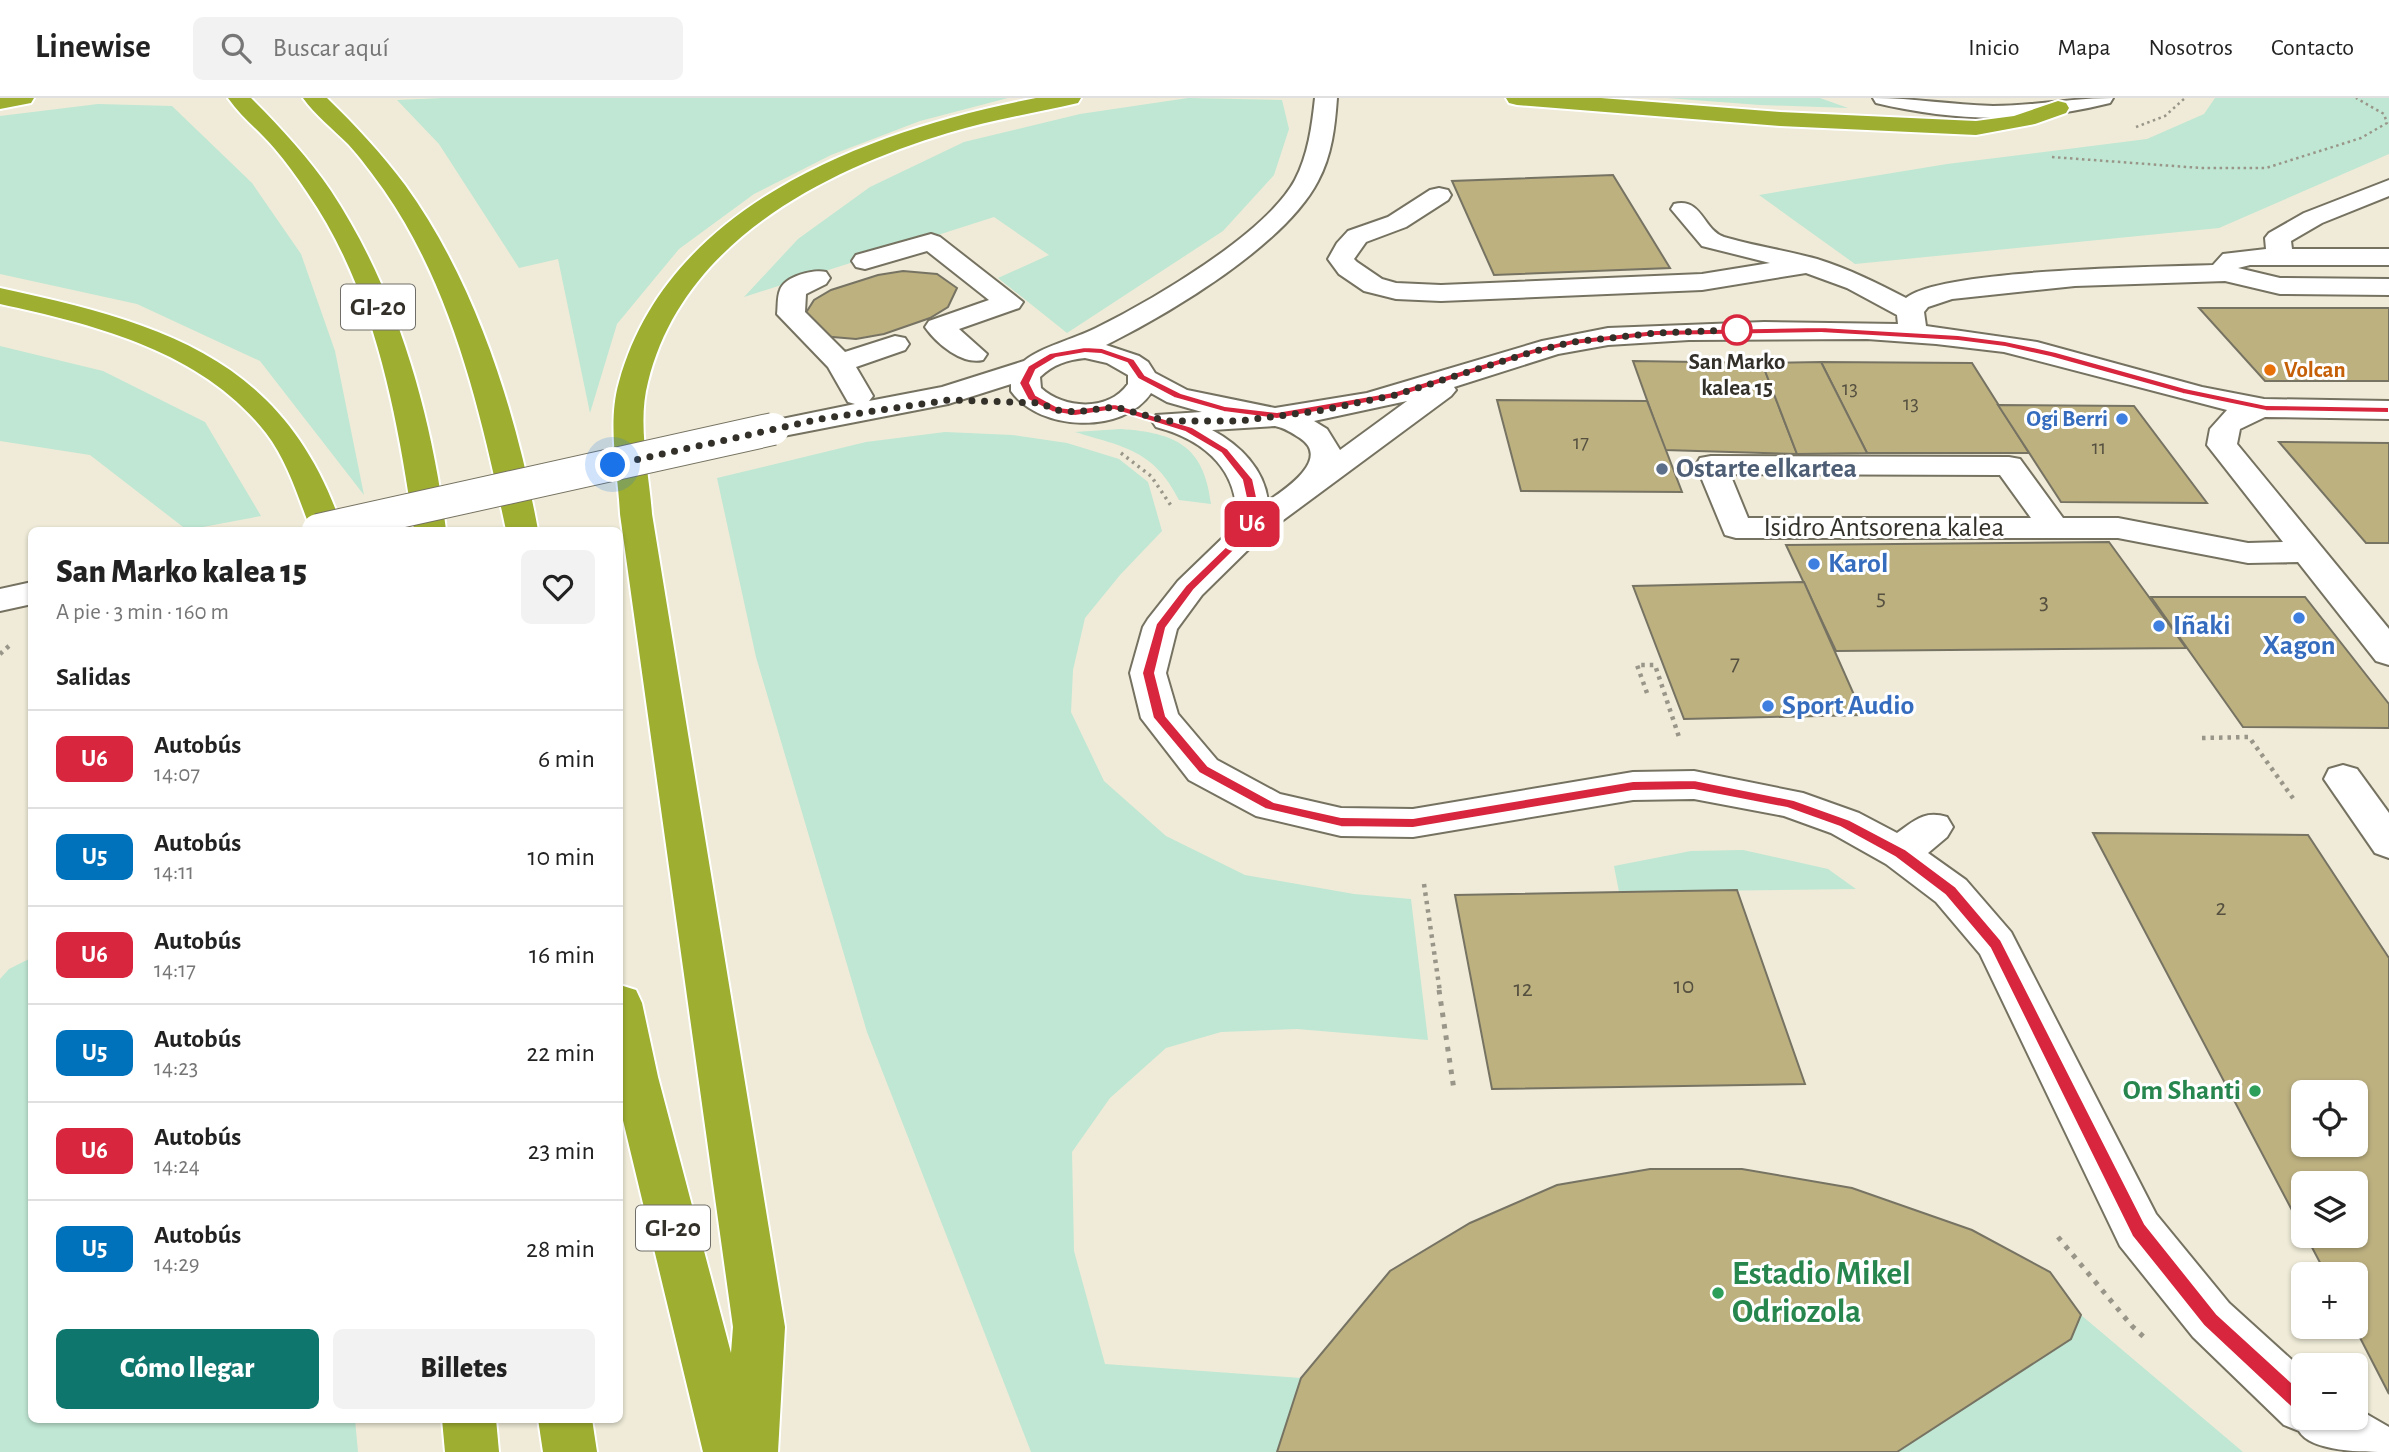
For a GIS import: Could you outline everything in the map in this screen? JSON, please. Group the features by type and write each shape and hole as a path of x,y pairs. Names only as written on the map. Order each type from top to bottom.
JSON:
{"highway":[{"path":"0,102 23,98"},
{"name":"GI-20","path":"314,98 364,148 419,223 443,274 491,396 521,527"},
{"path":"751,1452 759,1326 636,514 631,427 632,385 644,343 670,294 700,259 771,203 826,173 928,132 1026,106 1070,98"},
{"path":"1517,98 1780,119 1976,128 2005,127 2058,108"},
{"name":"GI-20","path":"247,106 299,163 325,200 349,240 372,290 394,348 411,413 430,527"},
{"path":"0,296 106,321 151,337 228,380 259,406 285,436 306,470 326,527"},
{"name":"GI-20","path":"623,1018 635,1077 730,1452"},
{"path":"469,1423 472,1452"},
{"path":"566,1423 570,1452"}],"street":[{"path":"1252,528 1255,511 1247,479 1237,465 1208,439 1167,421 1115,407 1075,412 1056,410 1040,403 1026,391 1025,383 1032,369 1041,361 1068,352 1148,313 1237,253 1283,216 1303,187 1316,159 1323,132 1326,98"},
{"path":"1884,98 1936,108 1982,112 2023,112 2058,108 2102,98"},
{"path":"2280,257 2278,238 2313,218 2389,187"},
{"path":"1439,195 1397,222 1367,230 1347,244 1341,259 1348,268 1373,285 1396,291 1441,293 1702,282 1808,265"},
{"path":"1683,209 1711,241 1808,265 1856,282 1911,323"},
{"path":"865,261 931,242 1009,302 939,327 973,354"},
{"path":"2224,273 2225,266 2232,260 2389,257"},
{"path":"1911,323 1918,301 1948,290 2082,277 2224,273 2280,286 2389,287"},
{"path":"817,278 793,290 791,314 840,363 858,396"},
{"path":"1115,407 1136,394 1142,385 1139,338 1148,313"},
{"path":"1167,421 1215,423 1357,404 1535,351 1613,337 1734,330 1821,330 1911,323 2005,344 2183,391 2266,408 2389,410"},
{"path":"840,363 895,344"},
{"path":"1068,352 1102,351 1130,361 1140,373 1168,391 1199,403 1277,416 1306,426 1324,445 1325,456 1323,467 1306,489"},
{"path":"2099,368 2129,379 2181,405 2202,421 2389,653"},
{"path":"332,527 773,429 910,404 958,393 1032,369"},
{"path":"1462,374 1252,528 1190,588 1160,627 1148,673 1160,718 1203,770 1270,806 1341,822 1413,823 1633,786 1694,785 1789,803 1845,823 1900,853 1951,891 1996,944 2138,1230 2211,1320 2291,1395"},
{"path":"910,404 979,400 1040,403"},
{"path":"2222,445 2222,435 2232,419 2266,408"},
{"name":"Isidro Antsorena kalea","path":"2054,528 2009,466 1711,465 1736,528 2054,528 2118,528 2248,553 2309,552"},
{"path":"0,600 28,594"},
{"path":"2343,779 2389,843"},
{"path":"1900,853 1933,827"},
{"path":"2341,1430 2379,1452"}],"path":[{"path":"1120,453 1131,458 1159,483 1172,507"},
{"path":"1647,693 1637,665 1655,665 1694,785"},
{"path":"2202,738 2249,737 2297,803"},
{"path":"1424,884 1454,1090"}],"green space":[{"path":"1008,98 920,121 831,155 754,194 679,249 617,324 590,413 558,259 519,268 439,144 397,100"},
{"path":"1188,98 1282,100 1289,129 1274,175 1223,231 1067,333 998,278 1049,255 994,217 744,297 798,239 870,187 964,142 1080,114"},
{"path":"1667,98 1820,98 1848,108 1760,105"},
{"path":"2215,98 2389,98 2389,154 2219,228 1855,264 1759,195 1947,164 2147,139 2204,114"},
{"path":"98,104 172,106 252,183 301,254 335,351 364,495 260,361 137,304 0,274 0,116"},
{"path":"0,346 103,371 205,422 261,516 203,527 183,527 90,455 0,441"},
{"path":"1121,429 1157,434 1184,446 1202,468 1211,504 1179,500 1159,470 1148,460 1123,447 1075,432"},
{"path":"945,432 1012,435 1067,443 1119,459 1148,482 1162,531 1120,575 1085,618 1073,670 1071,712 1104,781 1166,836 1245,875 1354,894 1411,899 1428,1040 1297,1029 1221,1032 1166,1048 1110,1098 1072,1152 1074,1251 1105,1364 1301,1378 1390,1271 1650,1169 1742,1169 1852,1188 1972,1230 2050,1272 2081,1315 2243,1452 1031,1452 867,1032 756,657 717,478 866,442"},
{"path":"1743,850 1828,869 1856,889 1619,892 1614,866 1691,851"},
{"path":"28,960 28,1423 355,1423 358,1452 0,1452 0,979 9,969"}],"building":[{"path":"1613,175 1670,268 1494,275 1452,181"},
{"path":"903,271 937,274 957,288 948,307 930,318 884,334 856,339 821,336 802,319 814,300 831,290 878,275"},
{"path":"2199,308 2389,308 2389,381 2265,381"},
{"path":"1633,361 1762,363 1797,454 1665,450"},
{"path":"1821,362 1972,363 2029,453 1867,453"},
{"path":"1821,362 1867,453 1797,454 1762,363"},
{"path":"1497,400 1647,401 1682,492 1521,491"},
{"path":"1998,405 2134,406 2207,503 2061,502"},
{"path":"2279,442 2389,443 2389,543 2366,543"},
{"path":"2109,542 2186,648 1836,651 1786,545"},
{"path":"1804,582 1863,715 1684,719 1633,586"},
{"path":"2151,597 2305,597 2389,704 2389,728 2243,727"},
{"path":"2093,833 2308,835 2389,958 2389,1394 2361,1339 2368,1339 2368,1262 2320,1262 2312,1248 2368,1248 2368,1171 2291,1171 2291,1208"},
{"path":"1737,890 1805,1084 1492,1089 1455,895"},
{"name":"Estadio Mikel Odriozola","path":"1650,1169 1742,1169 1852,1188 1972,1230 2050,1272 2081,1315 2071,1339 1897,1452 1277,1452 1301,1378 1390,1271 1470,1223 1557,1185"}],"bus line":[{"name":"U6","path":"2291,1395 2211,1320 2138,1230 1996,944 1951,891 1900,853 1845,823 1789,803 1694,785 1633,786 1413,823 1341,822 1270,806 1203,770 1160,718 1148,673 1160,627 1190,588 1252,528 1255,511 1247,479 1225,451 1188,429 1115,407 1095,412 1056,410 1032,397 1026,391 1025,383 1032,369 1053,355 1085,350 1102,351 1130,361 1142,377 1177,396 1224,409 1277,416 1318,411 1395,395 1498,362 1573,342 1656,333 1821,330 1913,334 2005,344 2052,354 2183,391 2266,408 2389,410"}],"place":[{"name":"San Marko kalea 15","path":"1737,330"},
{"name":"Volcan","path":"2270,370"},
{"name":"Ogi Berri","path":"2122,419"},
{"name":"Ostarte elkartea","path":"1662,469"},
{"name":"Karol","path":"1814,564"},
{"name":"Xagon","path":"2299,618"},
{"name":"Iñaki","path":"2159,626"},
{"name":"Sport Audio","path":"1768,706"},
{"name":"Om Shanti","path":"2255,1091"},
{"name":"Estadio Mikel Odriozola","path":"1718,1293"}],"route":[{"path":"613,465 820,419 949,400 1040,403 1056,410 1075,412 1095,412 1115,407 1167,421 1239,421 1357,404 1432,385 1498,362 1573,342 1656,333 1737,330"}]}
